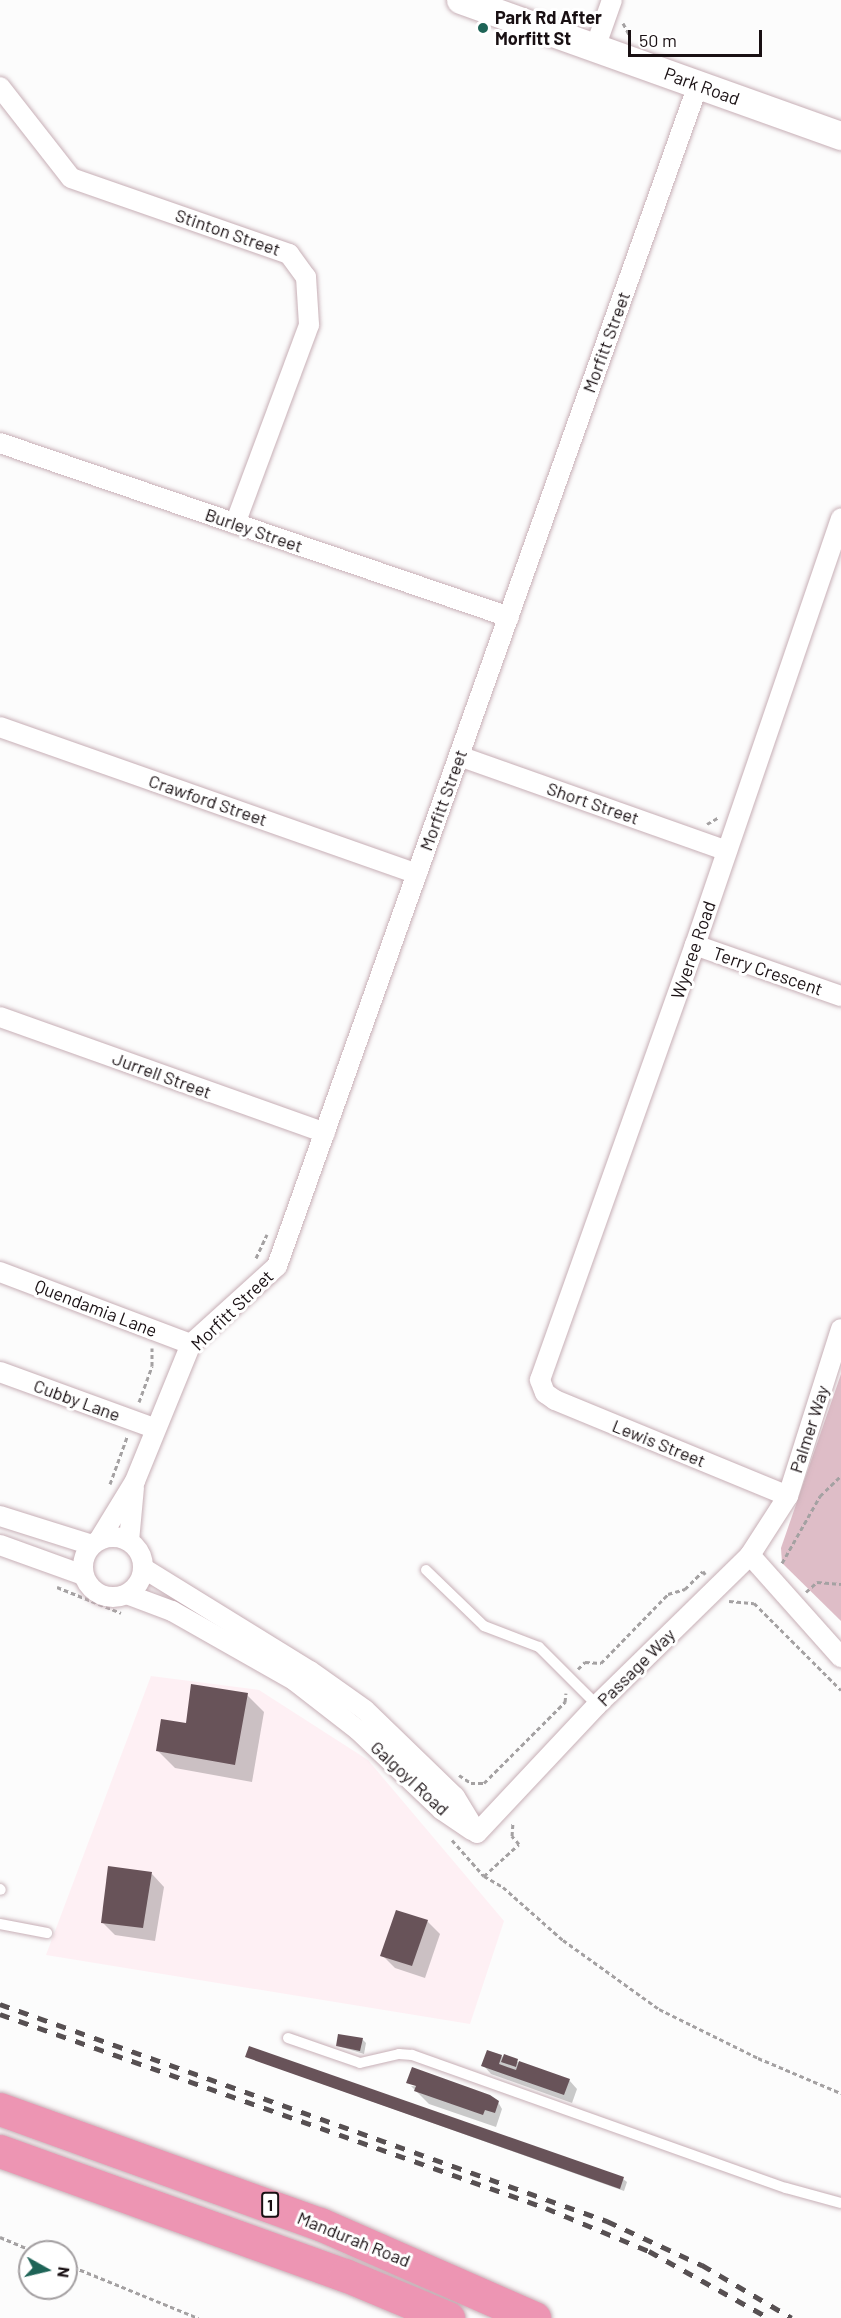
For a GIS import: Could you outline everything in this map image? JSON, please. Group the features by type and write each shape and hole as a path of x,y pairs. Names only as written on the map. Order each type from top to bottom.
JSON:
{"highway":[{"name":"Mandurah Road","path":"0,2109 320,2224 534,2318"},
{"name":"Mandurah Road","path":"0,2151 345,2275 448,2318"}],"street":[{"name":"Park Road","path":"461,0 841,136"},
{"path":"595,48 612,0"},
{"name":"Morfitt Street","path":"95,1543 135,1481 154,1428 191,1344 278,1266 698,85"},
{"name":"Stinton Street","path":"0,87 71,178 289,254 306,277 309,325 235,524"},
{"name":"Burley Street","path":"0,443 509,617"},
{"name":"Wyeree Road","path":"540,1380 728,851 841,518"},
{"name":"Crawford Street","path":"0,727 417,874"},
{"name":"Short Street","path":"459,756 728,851"},
{"name":"Terry Crescent","path":"695,945 841,996"},
{"name":"Jurrell Street","path":"0,1017 325,1133"},
{"name":"Quendamia Lane","path":"0,1272 191,1344"},
{"name":"Palmer Way","path":"788,1496 841,1329"},
{"name":"Cubby Lane","path":"0,1372 154,1428"},
{"name":"Lewis Street","path":"540,1380 545,1394 555,1401 788,1496"},
{"name":"Morfitt Street","path":"129,1541 135,1481"},
{"name":"Passage Way","path":"477,1833 597,1705 750,1556 788,1496"},
{"path":"0,1516 95,1543 117,1537 129,1541 142,1558 143,1568 129,1595 98,1593 83,1575 0,1545"},
{"path":"83,1575 83,1563 95,1543"},
{"path":"750,1556 841,1657"},
{"name":"Galgoyl Road","path":"143,1568 279,1662 358,1730 442,1810 477,1833"},
{"name":"Galgoyl Road","path":"129,1595 172,1611 279,1662"}],"lane":[{"path":"426,1570 484,1626 539,1647 597,1705"},
{"path":"0,1924 47,1933"},
{"path":"288,2038 360,2063 399,2054 412,2055 786,2188 841,2203"}],"path":[{"path":"699,828 717,819 722,811 739,817"},
{"path":"251,1264 271,1231"},
{"path":"107,1492 152,1366 152,1349 161,1332"},
{"path":"778,1569 820,1496 841,1476"},
{"path":"797,1589 803,1596 817,1582 841,1584"},
{"path":"55,1586 130,1616"},
{"path":"727,1601 754,1603 841,1690"},
{"path":"484,1876 519,1844 512,1836 513,1814"},
{"path":"446,1832 484,1876 503,1887 563,1940 659,2009 758,2058 841,2093"},
{"path":"0,2237 18,2244"},
{"path":"78,2269 198,2318"}],"shaded area":[{"path":"841,1374 841,1621 782,1563 781,1548"},
{"path":"151,1676 259,1690 368,1760 504,1921 470,2024 46,1955"}],"building":[{"path":"191,1684 248,1693 235,1765 156,1751 161,1719 186,1723"},
{"path":"108,1866 152,1872 143,1928 101,1923"},
{"path":"396,1910 428,1920 412,1966 380,1956"},
{"path":"338,2034 363,2038 360,2051 336,2046"},
{"path":"249,2046 624,2177 620,2189 245,2057"},
{"path":"487,2050 502,2055 499,2064 516,2070 519,2061 570,2079 564,2095 481,2066"},
{"path":"504,2054 518,2059 516,2067 501,2062"},
{"path":"412,2067 490,2095 499,2101 495,2113 485,2110 483,2115 414,2091 416,2086 406,2083"}],"railway":[{"path":"0,2004 607,2221 702,2265 792,2318"},
{"path":"0,2014 546,2208 649,2251 769,2318"}],"place":[{"name":"Park Rd After Morfitt St","path":"483,28"}]}
